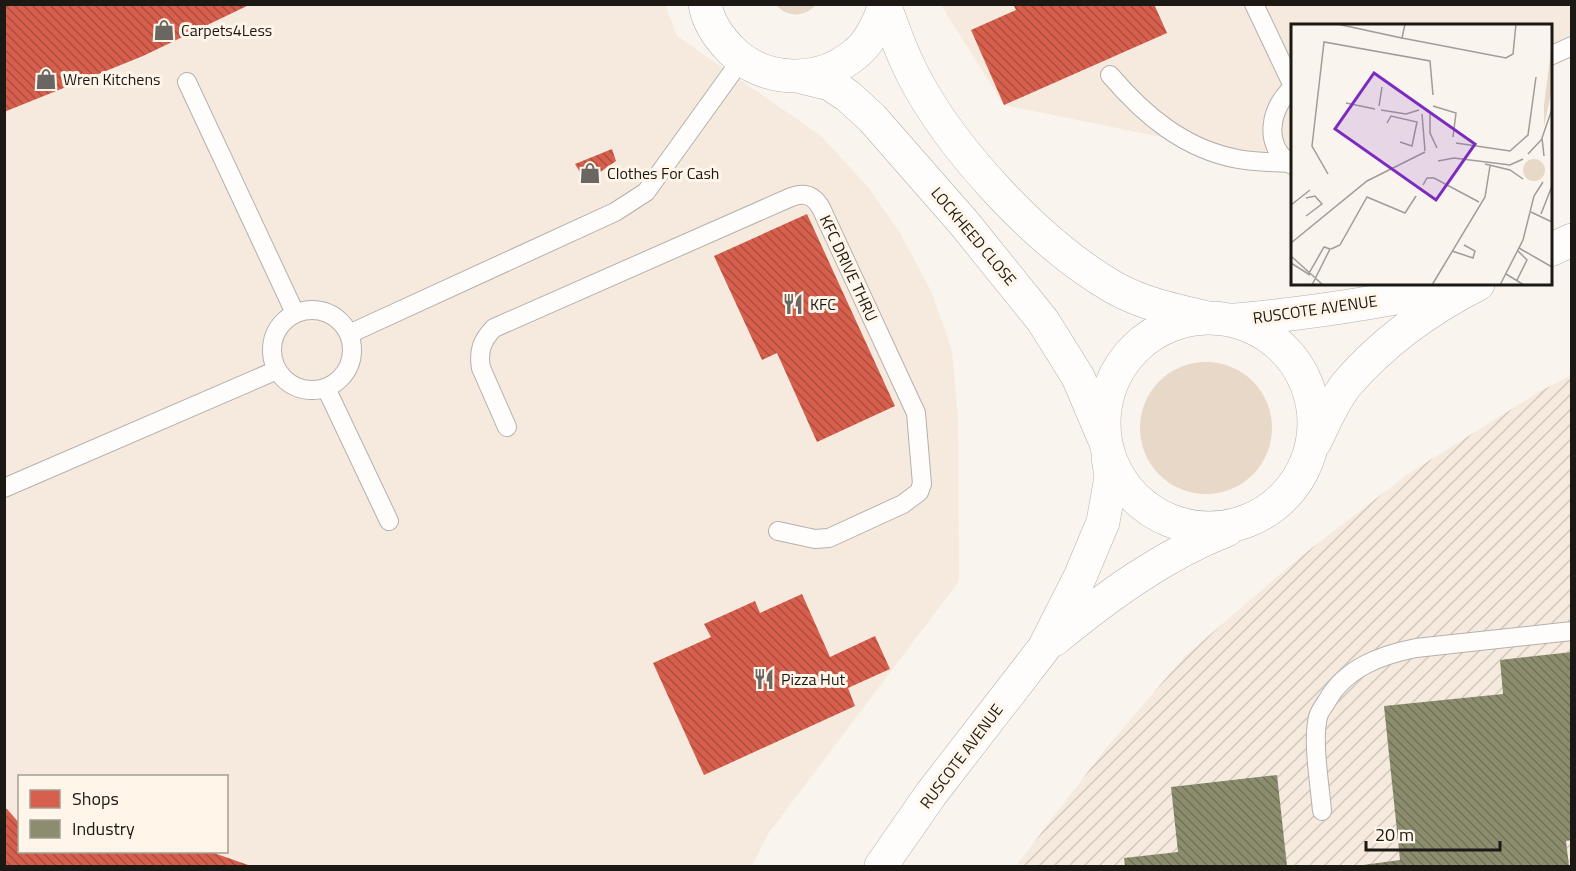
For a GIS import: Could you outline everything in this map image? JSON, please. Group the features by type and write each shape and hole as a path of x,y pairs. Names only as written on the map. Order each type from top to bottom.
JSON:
{"main road":[{"path":"705,4 706,14 720,39 741,60 759,70 780,76 801,77 830,70 855,55 874,33 885,5"},
{"path":"885,5 896,38 913,75 964,152 1025,219 1053,244 1115,288 1169,309 1219,319 1265,333 1290,354 1307,382 1315,414 1312,447"},
{"name":"LOCKHEED CLOSE","path":"801,77 813,78 830,84 848,96 872,118 964,223 1044,321 1078,377 1105,446"},
{"path":"1552,250 1572,240"},
{"name":"RUSCOTE AVENUE","path":"1219,319 1279,316 1460,285"},
{"path":"1219,319 1176,322 1149,336 1127,354 1112,380 1104,407 1105,446 1124,486 1148,510 1180,525 1214,529 1248,522 1277,504 1300,478 1312,447 1345,387 1398,335 1455,295 1476,285"},
{"name":"RUSCOTE AVENUE","path":"881,867 932,794 1044,648 1080,577 1103,522 1111,477 1105,446"},
{"name":"RUSCOTE AVENUE","path":"1044,648 1089,612 1153,568 1216,534 1248,522"}],"lane":[{"path":"1254,4 1291,82"},
{"path":"1552,56 1572,46"},
{"path":"349,334 615,212 634,201 646,192 741,60"},
{"path":"1110,75 1156,122 1184,139 1239,159 1291,164"},
{"path":"187,82 295,313"},
{"path":"1291,88 1275,109 1272,124 1279,152 1291,164"},
{"name":"KFC DRIVE THRU","path":"507,427 479,360 479,351 494,328 798,194 811,196 821,208 916,412 922,484 919,492 912,499 829,538 815,539 778,531"},
{"path":"320,310 332,315 342,323 349,334 353,347 352,360 342,377 326,388 303,390 293,386 277,370 272,357 272,345 276,332 284,321 295,313 320,310"},
{"path":"4,488 277,370"},
{"path":"326,388 389,521"},
{"path":"1322,811 1316,741 1318,716 1332,692 1350,673 1372,661 1396,652 1416,648 1572,631"}],"shaded area":[{"path":"5,5 667,5 677,36 821,136 868,187 900,233 931,291 952,350 958,418 959,581 768,834 752,866 5,866"},
{"path":"776,5 816,5 801,14 791,14"},
{"path":"941,5 1571,5 1571,40 1552,49 1552,24 1291,24 1291,162 1289,163 1004,105"},
{"path":"1206,362 1231,367 1253,381 1267,403 1272,428 1267,453 1253,475 1231,489 1206,494 1181,489 1159,475 1145,453 1140,428 1145,403 1159,381 1181,367"},
{"path":"1571,375 1571,866 1016,866 1103,752 1184,657 1299,558 1408,474 1537,393"}],"building: Shops":[{"name":"Wren Kitchens","path":"4,4 251,4 143,56 4,112"},
{"path":"1013,4 1154,4 1167,33 1004,105 971,30 1016,10"},
{"name":"Clothes For Cash","path":"612,149 616,161 586,182 575,164"},
{"name":"KFC","path":"807,214 895,406 817,442 777,353 762,360 714,256"},
{"name":"Pizza Hut","path":"802,594 830,657 875,636 890,669 848,688 855,706 704,775 653,663 711,637 704,624 755,601 760,613"},
{"path":"4,808 18,822 18,853 214,853 251,866 4,866"}],"building: Industry":[{"path":"1572,652 1572,840 1566,841 1569,866 1356,866 1400,860 1384,706 1503,694 1500,660"},
{"path":"1277,775 1287,866 1125,866 1124,858 1178,852 1171,787"}],"place":[{"name":"Carpets4Less","path":"164,30"},
{"name":"Wren Kitchens","path":"46,79"},
{"name":"Clothes For Cash","path":"590,173"},
{"name":"KFC","path":"793,304"},
{"name":"Pizza Hut","path":"764,679"}]}
